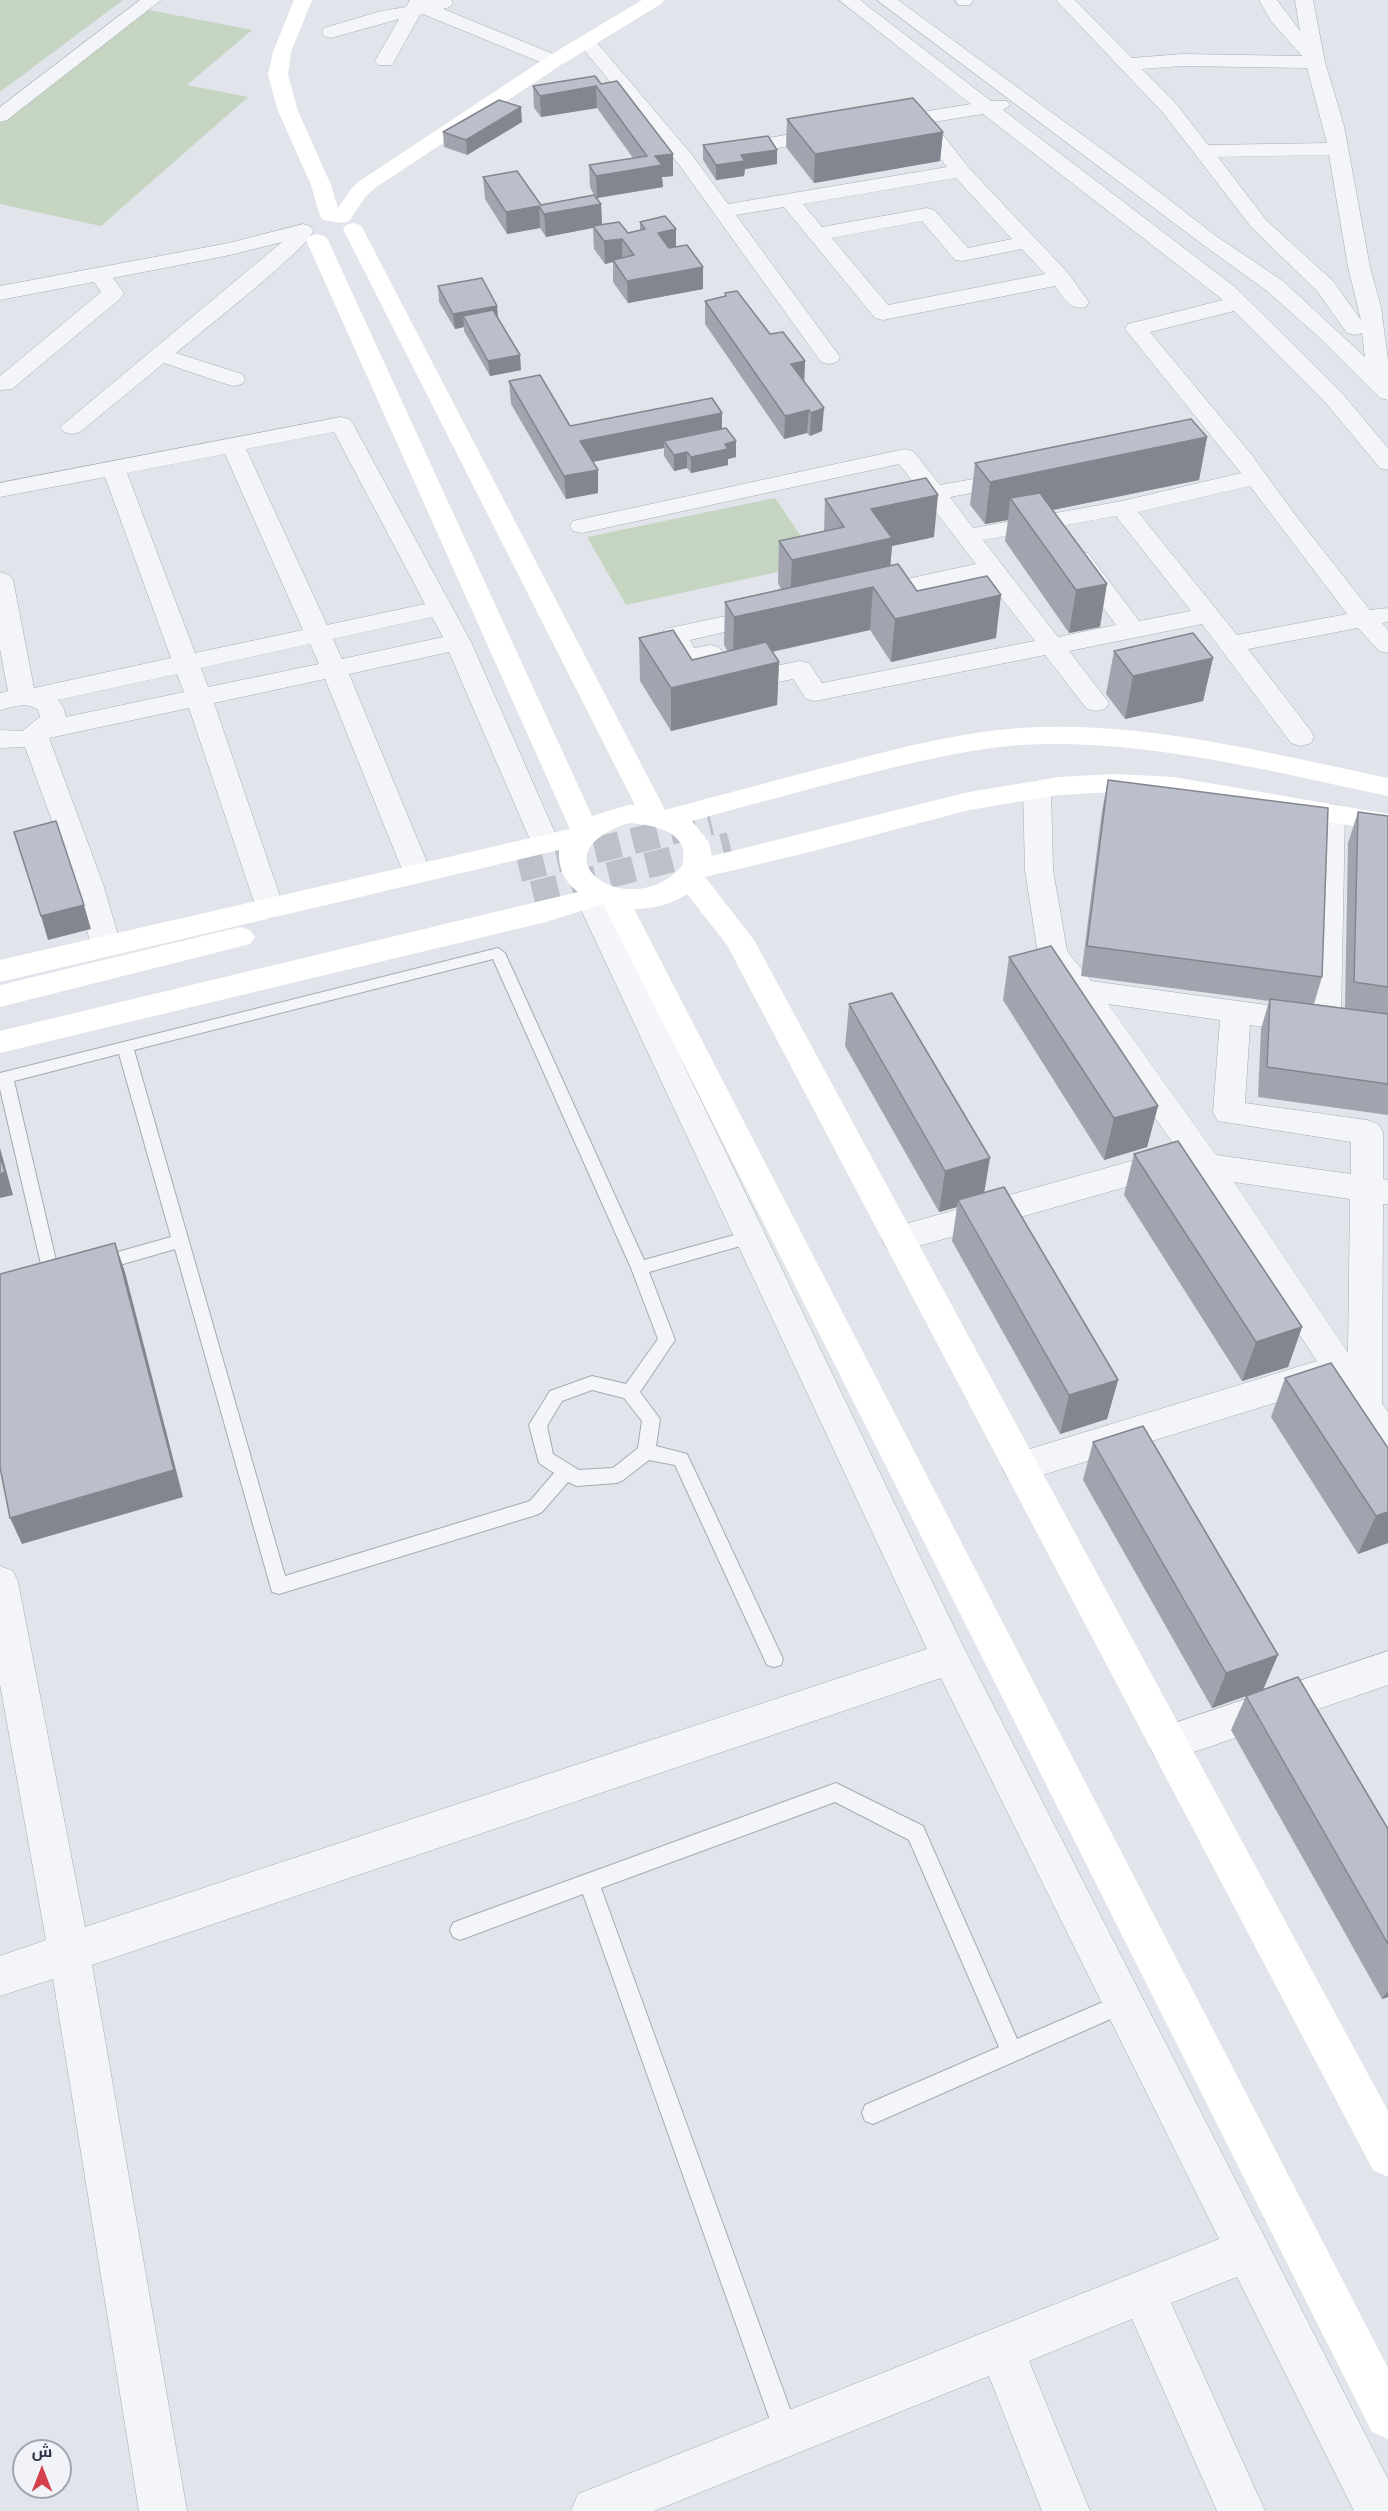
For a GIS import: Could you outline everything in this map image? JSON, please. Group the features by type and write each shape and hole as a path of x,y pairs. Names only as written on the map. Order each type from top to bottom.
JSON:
{"main road":[{"path":"303,0 282,52 278,75 288,111 321,185 342,220 660,817 691,835 697,846 698,858 692,873"},
{"path":"342,220 359,192 368,184 554,61 655,0"},
{"path":"342,220 311,220 308,234 582,833"},
{"path":"0,971 582,833 609,818 628,814 660,817 929,750 991,740 1042,736 1121,741 1290,767 1388,787"},
{"path":"711,822 933,766 975,760 1060,755 1290,767"},
{"path":"730,845 920,798 1008,782 1098,775 1133,777 1388,823"},
{"path":"0,1042 524,918 600,896 649,898 669,892 692,873 948,806 1037,790 1113,783 1174,786"},
{"path":"582,833 573,847 572,860 575,872 600,896 1388,2416"},
{"path":"692,873 739,940 1388,2155"},
{"path":"0,996 526,881 0,1024"}],"street":[{"path":"0,117 152,0"},
{"path":"331,32 419,6 457,0"},
{"path":"848,0 1239,303 1334,397 1388,463"},
{"path":"886,0 1209,240 1275,286 1330,335 1384,389"},
{"path":"1065,0 1171,110 1259,224 1325,286 1355,328"},
{"path":"1268,0 1278,17 1314,61"},
{"path":"1304,0 1314,61 1334,126 1384,389"},
{"path":"385,61 419,6"},
{"path":"419,6 554,61"},
{"path":"587,43 685,159 829,357"},
{"path":"1128,64 1182,60 1314,61"},
{"path":"685,159 988,108 1022,100"},
{"path":"919,118 961,171 1027,242 1078,302"},
{"path":"1201,150 1338,149"},
{"path":"723,212 961,171"},
{"path":"789,200 883,313 1059,278"},
{"path":"817,234 927,214 963,255 1027,242"},
{"path":"0,292 308,234"},
{"path":"72,428 308,234"},
{"path":"1170,250 1209,240"},
{"path":"4,384 113,293 99,273"},
{"path":"1239,303 1136,329 1257,477 1287,521 1376,616 1388,645"},
{"path":"1330,335 1355,328 1370,307"},
{"path":"161,355 234,379"},
{"path":"0,490 341,424 459,642 545,842"},
{"path":"232,444 334,669 417,872"},
{"path":"582,526 905,456 1096,703"},
{"path":"113,467 199,698 270,908"},
{"path":"934,493 1036,475"},
{"path":"967,536 1122,508 1257,477"},
{"path":"1122,508 1231,644 1301,737"},
{"path":"1051,521 1133,630"},
{"path":"844,599 992,568"},
{"path":"0,580 7,657 18,698"},
{"path":"18,698 440,608"},
{"path":"788,611 674,635 687,657 710,652 728,684 801,669 815,693 1208,615"},
{"path":"1231,644 1376,616"},
{"path":"25,736 459,642"},
{"path":"0,759 25,736 53,717 52,710 42,700 18,698"},
{"path":"25,736 89,884 106,945"},
{"path":"1037,790 1039,870 1053,954 1082,990 1364,1384 1388,1441"},
{"path":"1326,1024 1331,813"},
{"path":"600,896 950,1658 1378,2511"},
{"path":"1082,990 1388,1033"},
{"path":"1236,1011 1229,1113 1367,1132 1377,1191 1364,1384"},
{"path":"898,1239 1202,1160 1377,1191"},
{"path":"1020,1467 1364,1384"},
{"path":"0,1582 69,1952 162,2511"},
{"path":"0,1976 950,1658"},
{"path":"1168,1743 1388,1668"},
{"path":"595,2511 1248,2250"},
{"path":"1143,2292 1241,2511"},
{"path":"1001,2349 1060,2509"}],"lane":[{"path":"181,1242 52,1276 5,1077 498,953 639,1268 667,1340 630,1392"},
{"path":"125,1047 279,1586 536,1507 567,1472"},
{"path":"639,1268 738,1240"},
{"path":"592,1383 630,1392 651,1419 646,1452 616,1475 577,1478 545,1458 538,1425 556,1396 592,1383"},
{"path":"646,1452 681,1459 774,1659"},
{"path":"460,1930 836,1792 916,1833 1012,2052"},
{"path":"589,1882 787,2434"},
{"path":"873,2112 1124,2003"}],"green space":[{"path":"0,0 123,0 0,92"},
{"path":"144,9 252,30 187,85 248,97 101,226 0,204 0,123"},
{"path":"775,498 819,563 626,605 587,537"}],"building":[{"path":"595,76 601,84 617,81 673,154 655,156 662,165 596,176 589,165 647,156 596,86 540,96 533,86"},
{"path":"913,98 943,132 815,154 787,119"},
{"path":"499,100 521,107 466,140 443,132"},
{"path":"768,136 777,150 741,155 745,161 716,165 703,145"},
{"path":"517,171 541,205 594,195 601,204 544,214 539,206 506,212 483,177"},
{"path":"665,216 676,229 658,233 669,248 687,245 703,267 627,281 613,260 634,255 622,239 604,241 593,226 619,222 628,233 645,229 640,222"},
{"path":"482,278 497,306 453,314 438,286"},
{"path":"737,291 770,334 783,332 805,361 791,364 824,408 811,413 809,410 785,416 705,301"},
{"path":"493,310 520,355 488,361 463,316"},
{"path":"540,375 570,426 712,398 722,413 580,441 598,470 564,476 509,381"},
{"path":"1191,419 1207,437 990,482 975,463"},
{"path":"726,428 736,441 725,444 728,449 691,457 687,452 674,455 664,441"},
{"path":"926,478 938,495 871,509 892,538 792,560 779,541 844,527 825,499"},
{"path":"1040,493 1107,584 1076,590 1010,498"},
{"path":"898,564 917,591 987,576 1001,595 895,619 873,587 734,617 725,602"},
{"path":"673,630 692,660 766,642 779,662 671,688 639,638"},
{"path":"1193,633 1213,658 1133,676 1114,651"},
{"path":"1108,780 1328,808 1322,977 1087,946"},
{"path":"1358,812 1388,816 1388,987 1354,982"},
{"path":"56,821 84,905 41,916 14,832"},
{"path":"1051,946 1158,1106 1114,1118 1009,957"},
{"path":"892,993 990,1158 945,1171 849,1004"},
{"path":"1270,999 1388,1014 1388,1084 1267,1067"},
{"path":"1178,1141 1302,1327 1256,1342 1134,1154"},
{"path":"0,1156 5,1172 0,1174"},
{"path":"1004,1187 1118,1380 1069,1395 958,1200"},
{"path":"115,1243 174,1470 10,1518 0,1467 0,1274"},
{"path":"1331,1363 1388,1448 1388,1512 1376,1516 1285,1378"},
{"path":"1143,1426 1278,1655 1226,1673 1093,1442"},
{"path":"1298,1677 1388,1829 1388,1944 1246,1696"}],"tunnel":[{"path":"519,869 711,822"},
{"path":"533,894 730,845"}]}
